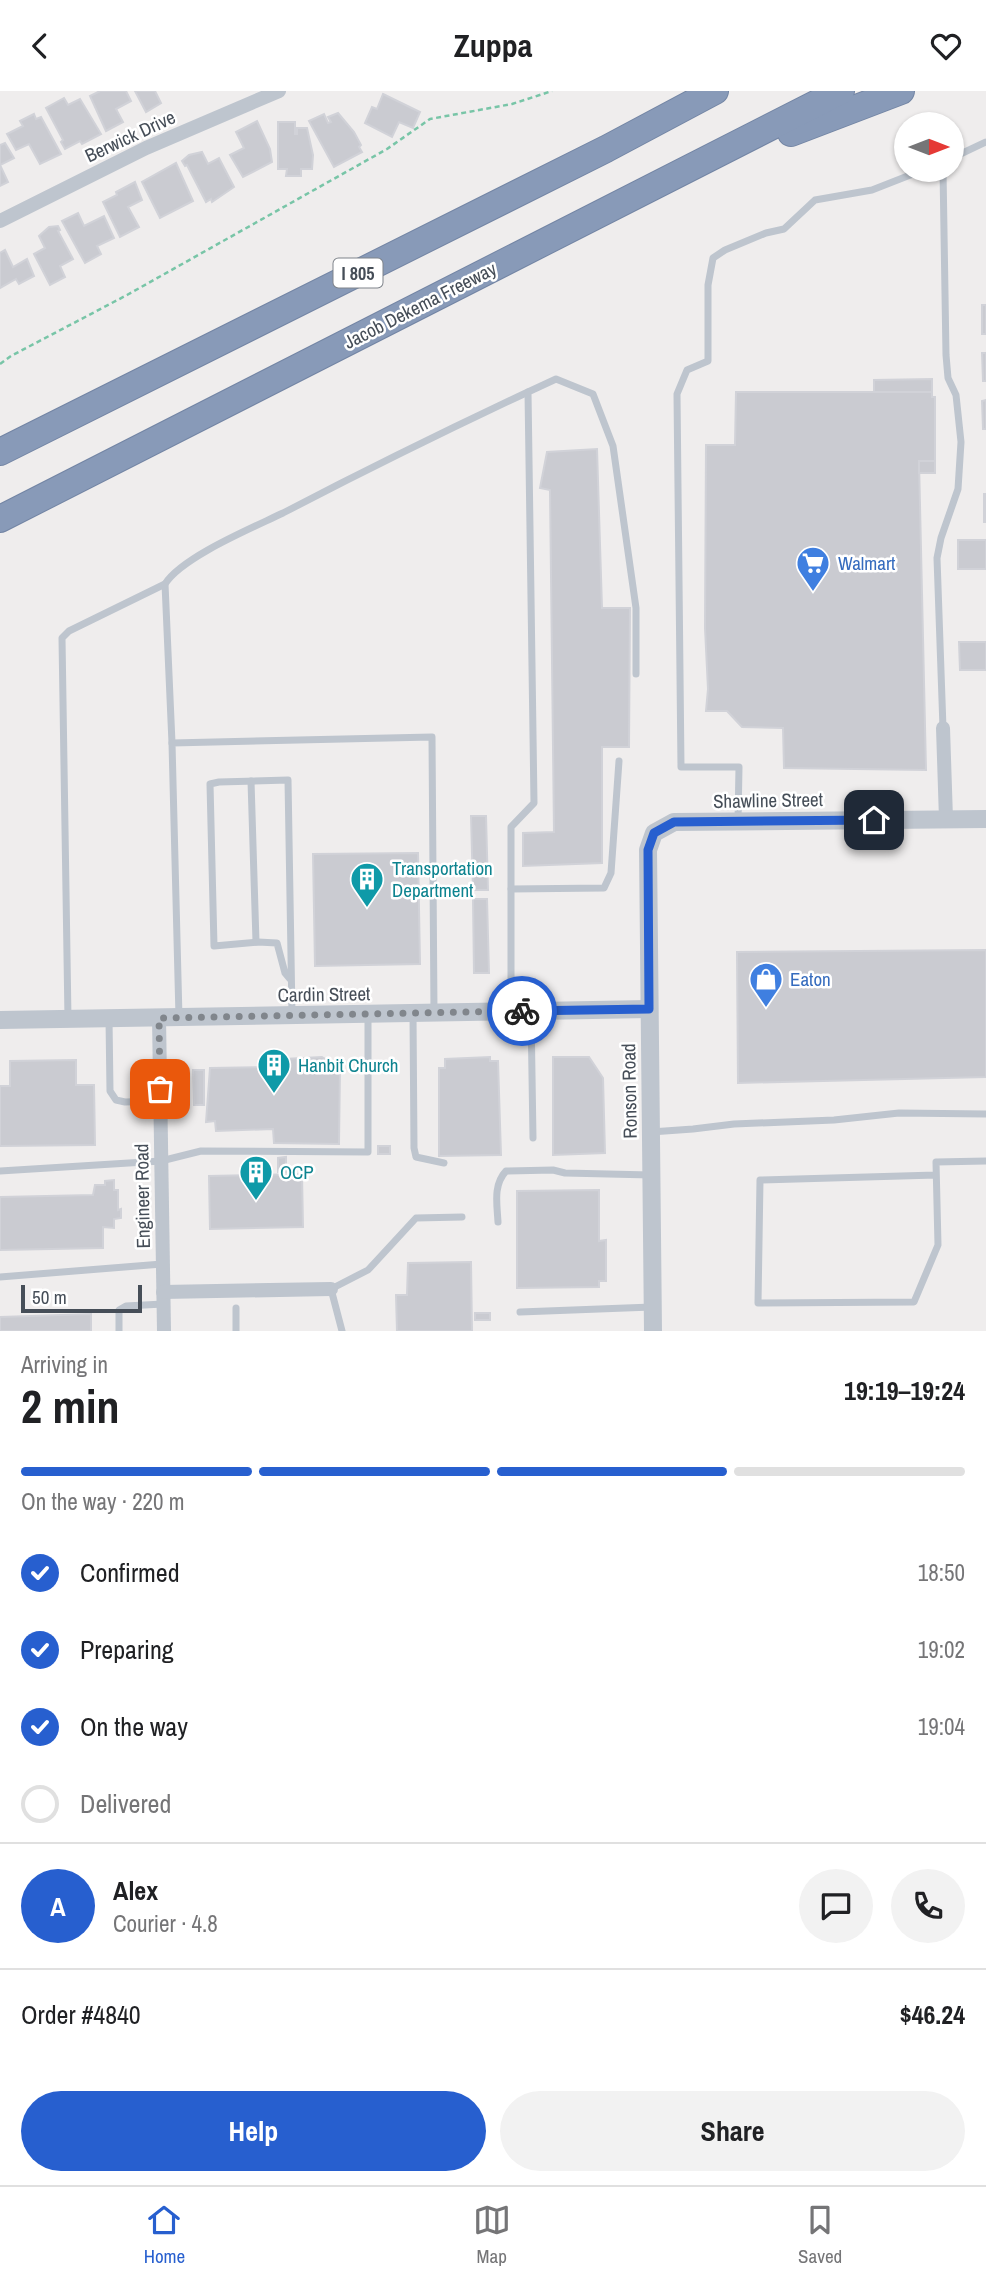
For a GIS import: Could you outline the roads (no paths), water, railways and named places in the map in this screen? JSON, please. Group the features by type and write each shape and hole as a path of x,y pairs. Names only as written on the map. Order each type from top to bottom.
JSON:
{"highway":[{"name":"I 805","path":"0,452 606,149 715,91"},
{"name":"Jacob Dekema Freeway","path":"0,519 841,91"},
{"path":"670,179 901,91"}],"street":[{"name":"Berwick Drive","path":"0,222 146,148 279,91"},
{"path":"943,728 946,819"},
{"name":"Shawline Street","path":"648,850 654,833 674,822 986,819"},
{"name":"Ronson Road","path":"648,850 653,1331"},
{"name":"Cardin Street","path":"0,1020 649,1009"},
{"name":"Engineer Road","path":"159,1018 164,1331"},
{"path":"163,1298 331,1289"}],"lane":[{"path":"964,152 986,142"},
{"path":"738,822 739,767 681,767 677,394 687,370 708,361 708,285 713,258 725,250 766,233 785,229 815,199 872,190 894,181"},
{"path":"943,182 946,355 948,378 956,395 961,442 958,489 941,537 937,558 943,728"},
{"path":"68,1019 62,638 69,631 165,584 172,573 218,545 556,379 593,394 613,446 636,608 636,674"},
{"path":"511,1011 511,827 534,803 528,392"},
{"path":"165,584 179,1017"},
{"path":"172,743 432,737 434,1013"},
{"path":"511,890 604,888 611,873 619,761"},
{"path":"290,979 285,973 277,943 214,946 211,783 288,780 292,1015"},
{"path":"251,781 256,942"},
{"path":"531,1011 533,1138"},
{"path":"414,1013 414,1148 416,1157 444,1163"},
{"path":"0,1171 161,1161 201,1151 368,1152 368,1014"},
{"path":"109,1019 110,1091 116,1100 125,1102 160,1101"},
{"path":"651,1132 734,1123 834,1120 900,1113 986,1114"},
{"path":"936,1175 760,1180 758,1303 914,1302 938,1245 936,1162 986,1161"},
{"path":"498,1222 497,1188 499,1178 506,1171 553,1170 565,1173 651,1175"},
{"path":"342,1331 331,1289 368,1270 416,1218 462,1217"},
{"path":"0,1277 162,1264"},
{"path":"119,1331 119,1310 126,1305 163,1298"},
{"path":"520,1312 653,1307"},
{"path":"236,1308 236,1331"}],"place":[{"name":"Walmart","path":"813,593"},
{"name":"Transportation Department","path":"367,909"},
{"name":"Eaton","path":"766,1009"},
{"name":"Hanbit Church","path":"274,1095"},
{"name":"OCP","path":"256,1202"}]}
